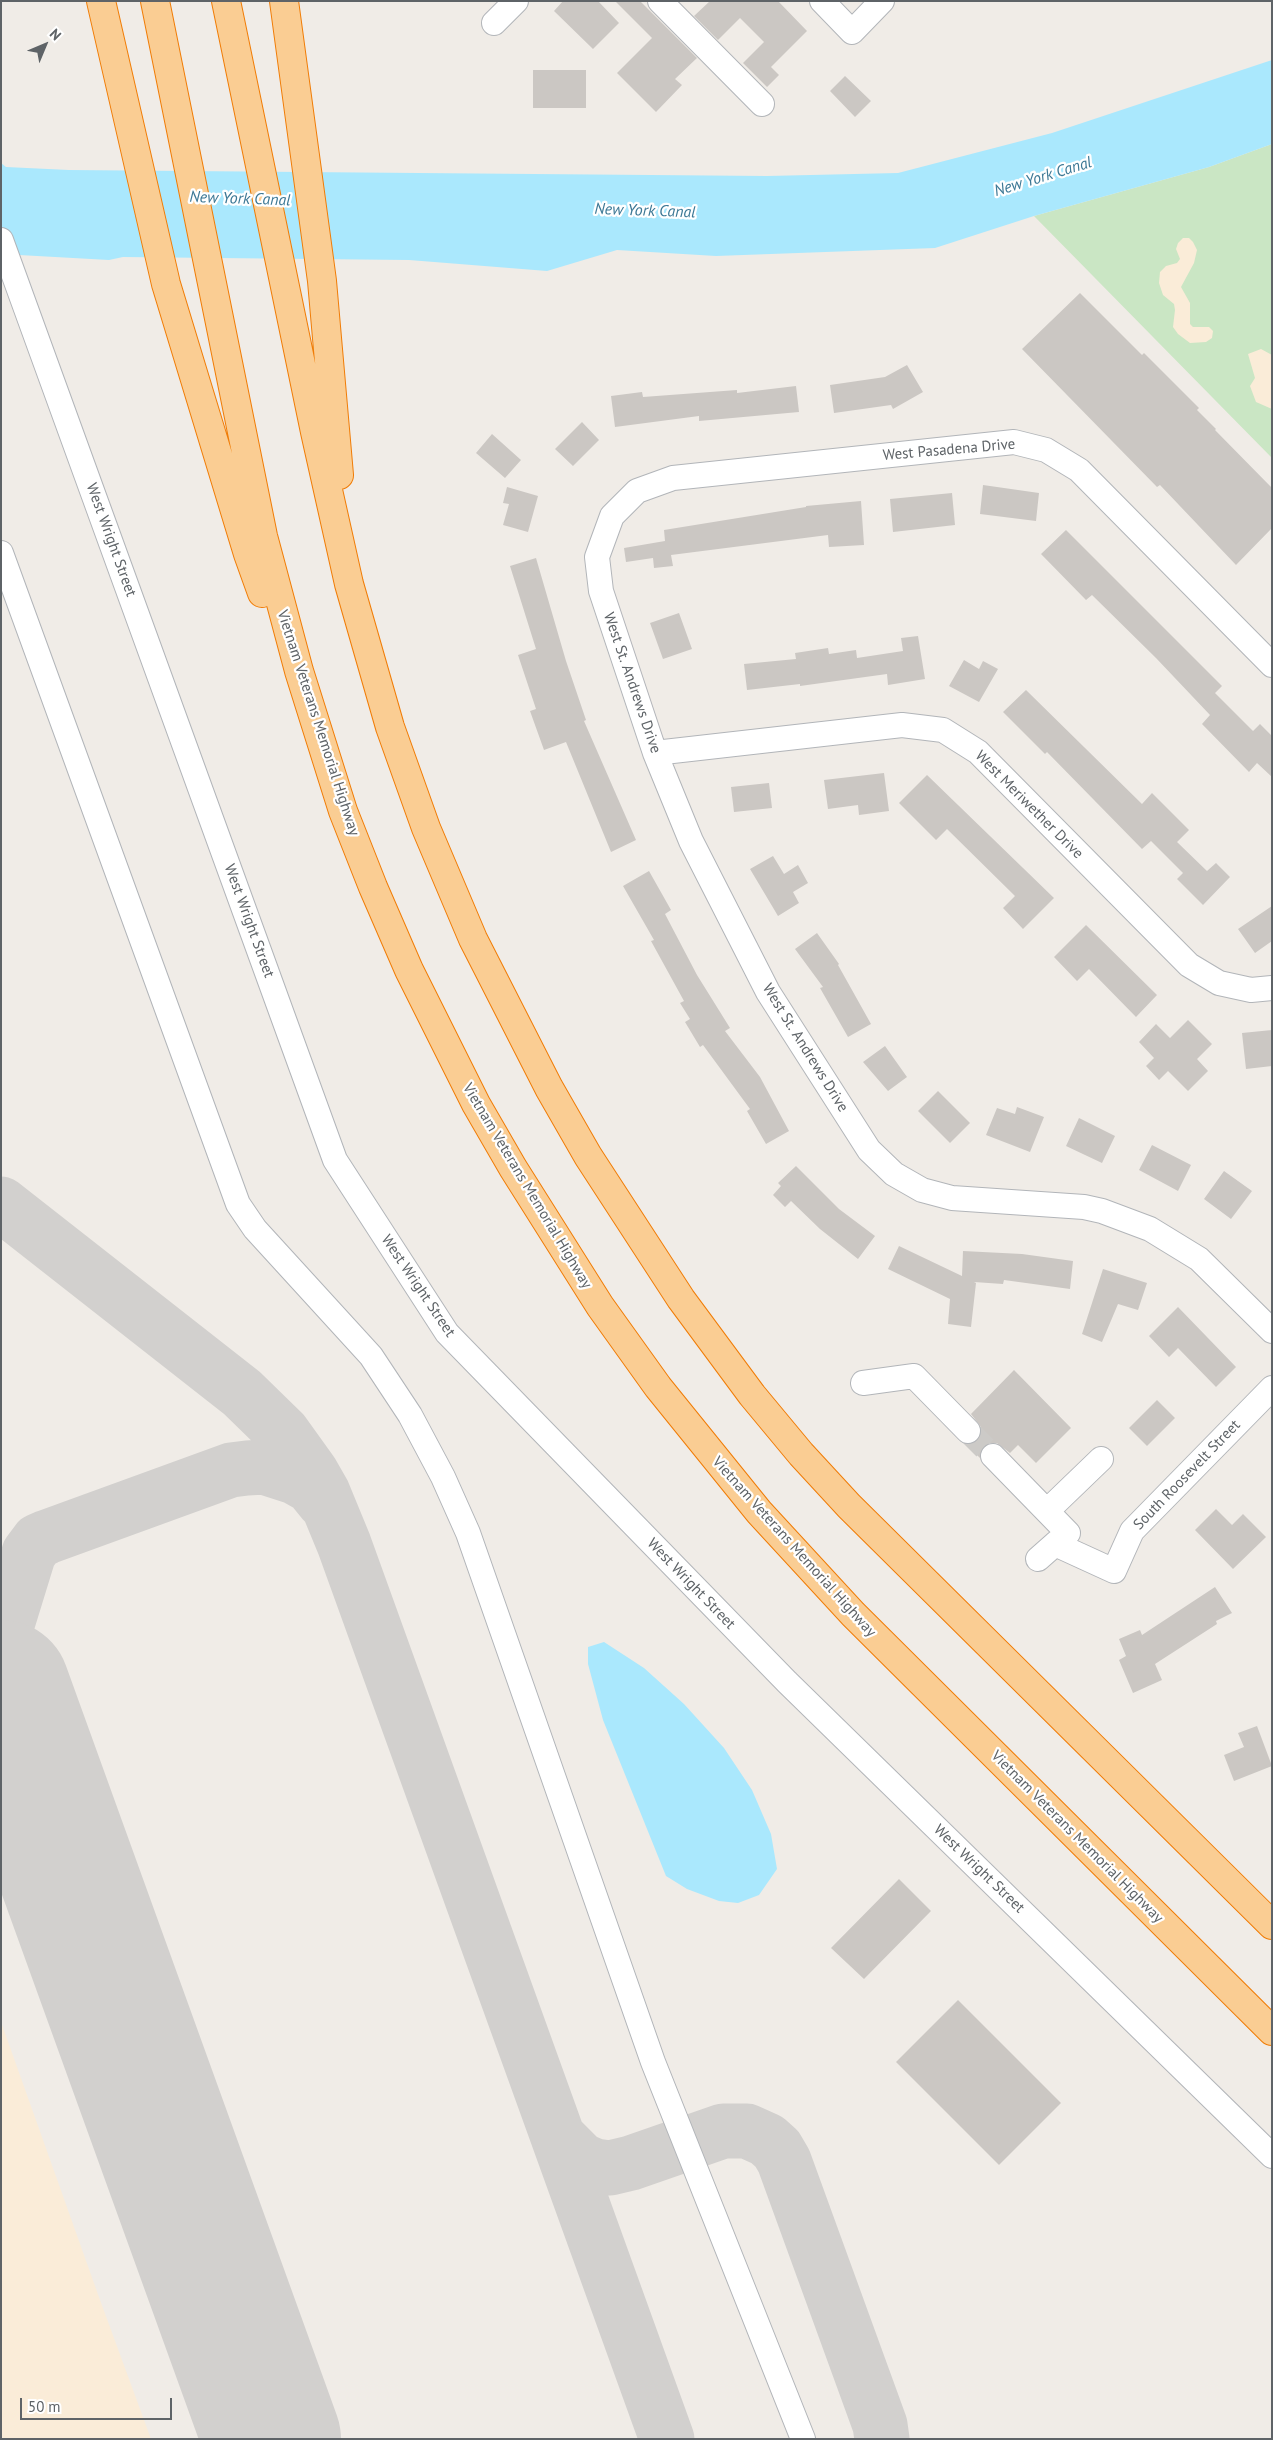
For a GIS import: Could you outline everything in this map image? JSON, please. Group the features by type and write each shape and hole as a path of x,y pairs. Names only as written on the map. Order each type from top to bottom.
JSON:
{"highway":[{"path":"101,1 133,148 166,284 248,554 343,811"},
{"name":"Vietnam Veterans Memorial Highway","path":"155,1 273,574 302,679 343,811 409,970 476,1104 558,1241 600,1306 658,1387 759,1512 853,1614 1272,2032"},
{"path":"226,1 349,584 390,727 426,828 474,939 513,1019 588,1156 681,1299 752,1395 801,1454 849,1506 1272,1925"},
{"path":"284,1 322,282 349,584"}],"street":[{"path":"660,1 762,104"},
{"path":"822,1 852,32 882,1"},
{"path":"494,23 512,3"},
{"name":"West Wright Street","path":"5,249 335,1160 447,1333 787,1682 1272,2156"},
{"name":"West Pasadena Drive","path":"612,516 637,491 673,478 1014,442 1046,450 1078,470 1272,665"},
{"name":"West St. Andrews Drive","path":"612,516 597,557 601,591 655,752 691,841 768,992 869,1150 894,1174 922,1190 952,1198 1084,1207 1102,1211 1150,1229 1199,1260 1272,1331"},
{"path":"1,553 238,1204 254,1229 371,1356 410,1415 443,1477 468,1533 653,2062 803,2439"},
{"name":"West Meriwether Drive","path":"655,752 902,725 943,730 978,752 1189,965 1219,983 1252,990 1272,988"},
{"path":"863,1383 914,1376 968,1431"},
{"name":"South Roosevelt Street","path":"1047,1512 1068,1533 1046,1551 1114,1571 1132,1531 1272,1388"},
{"path":"993,1456 1047,1512 1100,1459"}],"green space":[{"path":"1272,144 1272,458 1034,216 1209,167"}],"sand":[{"path":"1183,238 1189,238 1197,250 1194,263 1181,287 1190,303 1190,324 1193,327 1209,327 1213,331 1212,338 1206,342 1190,343 1178,334 1173,327 1174,304 1163,295 1159,283 1160,272 1166,266 1177,263 1180,259 1176,249 1178,243"},
{"path":"1261,349 1272,355 1272,409 1256,402 1250,386 1255,378 1248,354"},
{"path":"1,2022 100,2300 151,2439 1,2439"}],"water":[{"name":"New York Canal","path":"1272,60 1272,144 1209,167 1034,216 935,248 716,256 617,250 547,271 409,260 123,257 109,260 1,254 1,163 6,167 69,170 767,176 898,173 1052,133"},
{"path":"604,1642 644,1668 684,1704 724,1748 752,1790 771,1834 777,1869 759,1895 738,1903 719,1901 687,1889 666,1876 603,1720 588,1664 588,1647"}],"building":[{"path":"563,1 598,1 619,23 593,49 554,11"},
{"path":"615,1 640,1 697,58 675,79 682,85 656,112 617,73 652,38"},
{"path":"710,1 778,1 807,31 771,67 779,75 767,87 743,63 764,42 740,18 718,40 694,16"},
{"path":"533,70 586,70 586,108 533,108"},
{"path":"845,76 871,101 855,117 830,91"},
{"path":"1080,293 1199,408 1197,410 1215,430 1272,488 1272,528 1236,565 1160,485 1157,487 1022,349"},
{"path":"907,365 923,392 893,409 891,405 834,413 830,385 885,377"},
{"path":"796,386 799,412 699,421 699,416 615,427 611,396 642,392 643,397 737,390 737,393"},
{"path":"582,422 599,440 573,466 555,449"},
{"path":"492,434 521,460 505,478 476,453"},
{"path":"983,485 1039,493 1036,521 980,514"},
{"path":"507,487 538,496 528,532 503,525 509,504 503,503"},
{"path":"952,493 955,525 893,532 890,499"},
{"path":"861,501 864,545 829,547 828,535 671,555 673,566 654,568 653,558 626,562 624,548 665,541 664,530 806,506"},
{"path":"1066,530 1222,686 1215,693 1253,731 1260,724 1272,736 1272,777 1257,763 1249,772 1202,724 1210,715 1156,658 1092,595 1086,600 1041,554"},
{"path":"536,558 566,661 586,720 584,721 636,840 611,852 566,742 544,750 530,711 536,709 518,655 536,649 510,566"},
{"path":"679,613 692,649 663,659 650,623"},
{"path":"918,636 925,679 888,685 887,674 800,686 800,684 747,690 744,664 796,659 795,653 828,648 829,654 856,650 857,658 903,651 901,638"},
{"path":"964,660 979,669 983,661 998,669 979,702 949,686"},
{"path":"1026,690 1142,804 1152,793 1189,830 1177,842 1207,871 1216,863 1230,877 1203,905 1177,879 1183,873 1151,841 1142,849 1047,752 1045,754 1003,712"},
{"path":"884,773 889,811 859,815 858,805 828,809 824,780"},
{"path":"927,775 1054,898 1023,929 1003,908 1015,896 947,829 936,840 899,803"},
{"path":"769,783 772,808 734,812 731,787"},
{"path":"773,856 784,874 798,865 808,883 793,892 799,903 778,916 750,869"},
{"path":"649,871 671,910 665,914 697,975 730,1028 725,1031 760,1077 789,1131 766,1144 747,1111 750,1109 703,1045 700,1047 685,1022 690,1019 680,1003 684,1001 651,941 654,940 623,886"},
{"path":"1272,906 1272,941 1255,953 1238,929"},
{"path":"1086,925 1157,995 1136,1017 1089,969 1077,981 1054,957"},
{"path":"817,933 839,964 871,1024 848,1037 820,988 823,987 795,949"},
{"path":"1188,1020 1212,1044 1197,1059 1208,1071 1188,1091 1168,1071 1159,1080 1146,1066 1154,1058 1139,1042 1156,1024 1170,1038"},
{"path":"1272,1030 1272,1066 1246,1069 1242,1033"},
{"path":"885,1046 907,1077 888,1091 863,1062"},
{"path":"938,1091 970,1123 950,1143 918,1111"},
{"path":"1017,1107 1044,1117 1030,1152 986,1135 997,1108 1015,1114"},
{"path":"1079,1118 1115,1136 1102,1163 1066,1146"},
{"path":"1152,1145 1191,1165 1178,1191 1139,1170"},
{"path":"796,1166 839,1209 875,1236 858,1259 820,1229 791,1201 785,1207 773,1195 781,1186 778,1183"},
{"path":"1224,1171 1252,1191 1231,1219 1204,1199"},
{"path":"899,1246 962,1276 963,1251 1022,1254 1073,1261 1070,1289 1004,1280 1003,1284 974,1282 976,1283 971,1327 948,1324 950,1299 888,1269"},
{"path":"1103,1269 1147,1283 1138,1310 1118,1304 1102,1342 1082,1334"},
{"path":"1178,1307 1236,1367 1216,1387 1178,1348 1169,1357 1149,1336"},
{"path":"1014,1370 1071,1428 1036,1463 1018,1445 1010,1453 997,1443 989,1443 983,1447 980,1458 966,1444 977,1441 981,1434 981,1427 971,1414"},
{"path":"1157,1400 1175,1418 1147,1446 1129,1428"},
{"path":"1216,1509 1232,1525 1243,1514 1266,1537 1233,1569 1195,1530"},
{"path":"1215,1587 1232,1613 1216,1621 1217,1624 1155,1664 1162,1680 1133,1693 1119,1660 1126,1656 1119,1639 1140,1630 1142,1635"},
{"path":"1257,1726 1272,1766 1234,1781 1224,1755 1244,1747 1238,1733"},
{"path":"899,1879 931,1911 864,1979 831,1948"},
{"path":"958,2000 1061,2103 999,2165 896,2062"}],"taxiway":[{"path":"1,1204 242,1393 283,1433 311,1472 323,1493 344,1544 667,2439"},
{"path":"1,1644 29,1553 38,1541 47,1537 231,1470 264,1467 295,1477 311,1486 324,1502"},
{"path":"558,2137 581,2160 595,2166 610,2168 631,2163 723,2131 747,2131 767,2140 777,2149 784,2161 880,2425 882,2439"}],"runway":[{"path":"1,1689 272,2439"}],"tunnel":[{"path":"968,1431 993,1456"}]}
